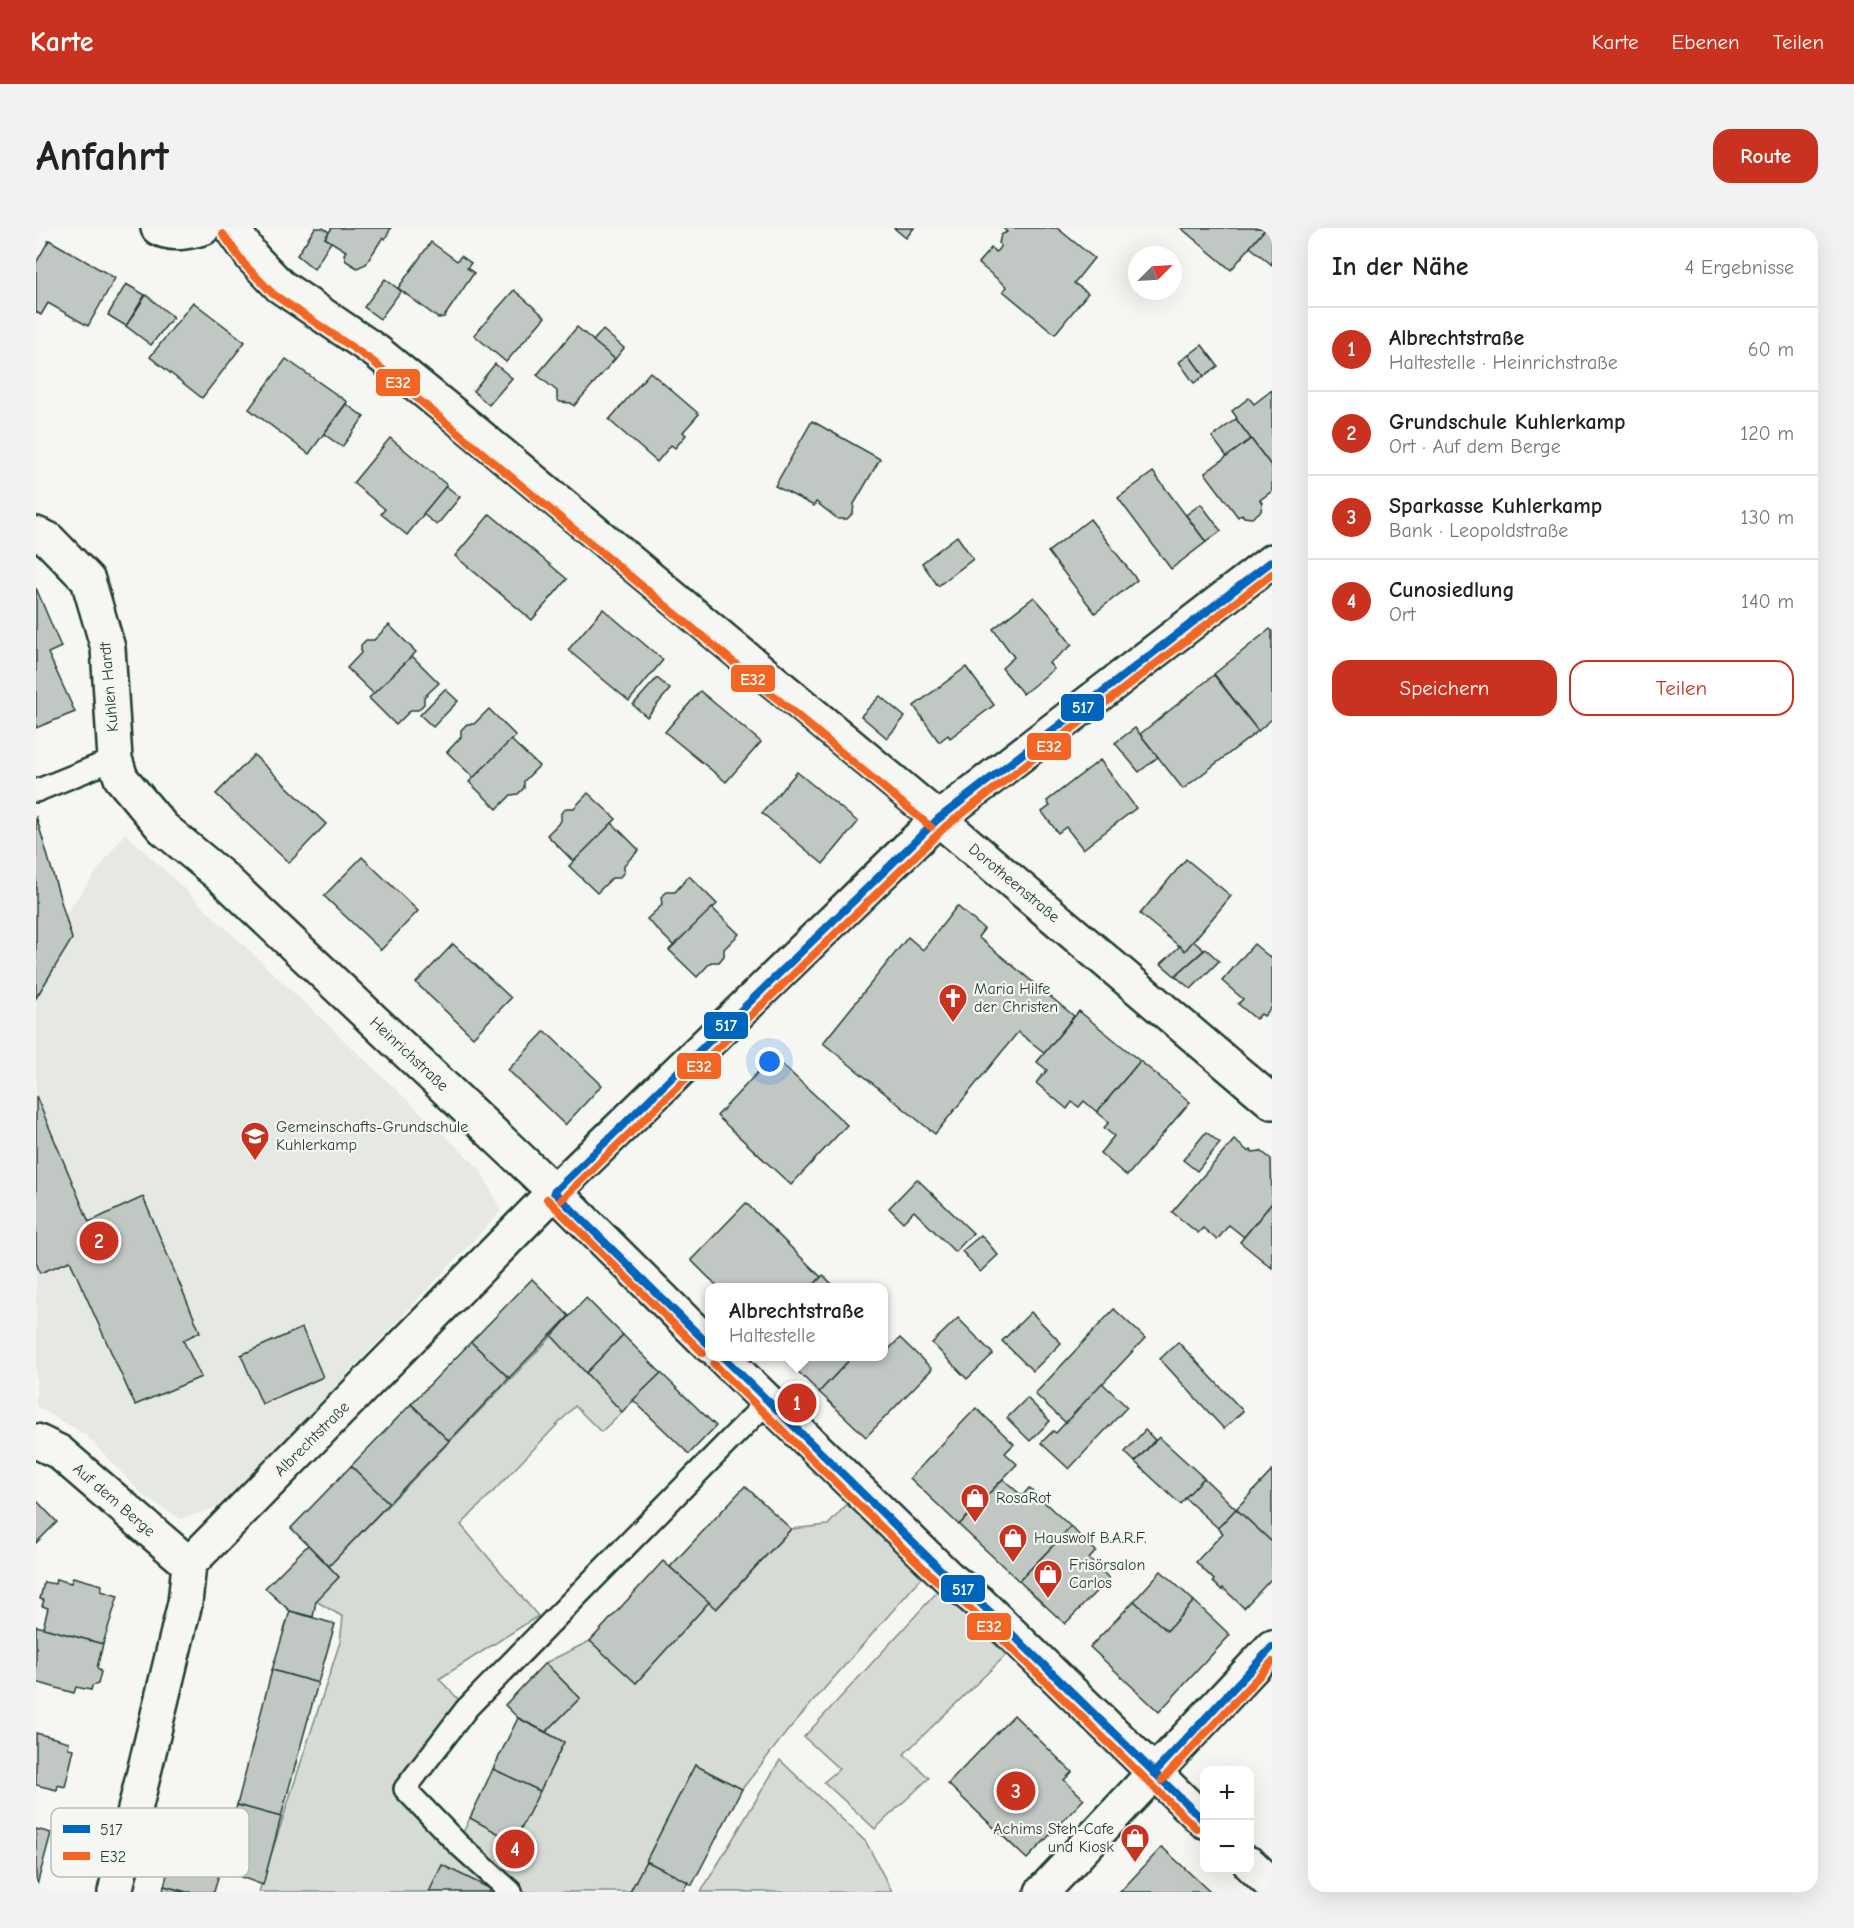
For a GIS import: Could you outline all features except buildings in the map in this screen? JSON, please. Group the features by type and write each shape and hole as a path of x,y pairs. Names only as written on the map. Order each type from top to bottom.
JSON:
{"street":[{"path":"158,228 163,231 181,233 203,228"},
{"name":"Dorotheenstraße","path":"232,228 253,258 280,286 377,352 1267,1091"},
{"name":"Kuhlen Hardt","path":"36,534 48,539 88,580 108,648 115,759"},
{"name":"Albrechtstraße","path":"189,1564 554,1192 938,819 1272,561"},
{"name":"Heinrichstraße","path":"115,759 122,778 163,828 222,877 554,1192 705,1341"},
{"path":"726,1361 948,1577 980,1602 1203,1820"},
{"name":"Auf dem Berge","path":"36,1442 59,1452 189,1564"},
{"path":"136,1808 186,1603 189,1564"},
{"path":"1042,1892 1272,1647"},
{"path":"1254,1868 1272,1885"},
{"path":"115,1892 119,1877"}],"lane":[{"path":"36,791 115,759"},
{"path":"511,1892 458,1844 405,1789 467,1708 767,1402"}],"shaded area":[{"name":"Gemeinschafts-Grundschule Kuhlerkamp","path":"36,816 65,915 125,833 480,1169 501,1211 224,1505 181,1519 144,1496 86,1435 36,1406"},
{"path":"552,1336 622,1412 601,1432 575,1406 461,1525 538,1616 439,1679 467,1708 406,1789 458,1843 470,1818 514,1842 564,1742 546,1732 580,1698 545,1663 590,1641 636,1683 709,1602 717,1609 791,1529 828,1525 848,1503 923,1576 789,1729 742,1789 695,1765 630,1892 489,1892 491,1889 429,1892 259,1892 340,1642 343,1617 316,1601 339,1577 329,1566"},
{"path":"939,1590 1006,1655 904,1754 929,1778 875,1829 824,1782 839,1769 804,1737"},
{"path":"780,1760 866,1842 892,1892 701,1892"}],"transit line":[{"name":"E32","path":"223,234 245,265 273,294 371,360 931,827"},
{"name":"517","path":"554,1192 938,819 1272,561"},
{"name":"E32","path":"561,1200 945,827 1272,574"},
{"name":"517","path":"554,1192 705,1341"},
{"name":"E32","path":"547,1199 703,1353"},
{"name":"517","path":"727,1361 948,1577 979,1602 1203,1820"},
{"name":"E32","path":"714,1364 1197,1829"},
{"name":"517","path":"1154,1773 1272,1647"},
{"name":"E32","path":"1162,1780 1272,1662"}],"place":[{"name":"Maria Hilfe der Christen","path":"953,1024"},
{"name":"Gemeinschafts-Grundschule Kuhlerkamp","path":"255,1162"},
{"name":"Grundschule Kuhlerkamp","path":"99,1241"},
{"name":"Albrechtstraße","path":"797,1403"},
{"name":"RosaRot","path":"975,1524"},
{"name":"Hauswolf B.A.R.F.","path":"1013,1564"},
{"name":"Frisörsalon Carlos","path":"1048,1600"},
{"name":"Sparkasse Kuhlerkamp","path":"1016,1791"},
{"name":"Cunosiedlung","path":"515,1849"},
{"name":"Achims Steh-Cafe und Kiosk","path":"1135,1864"}]}
